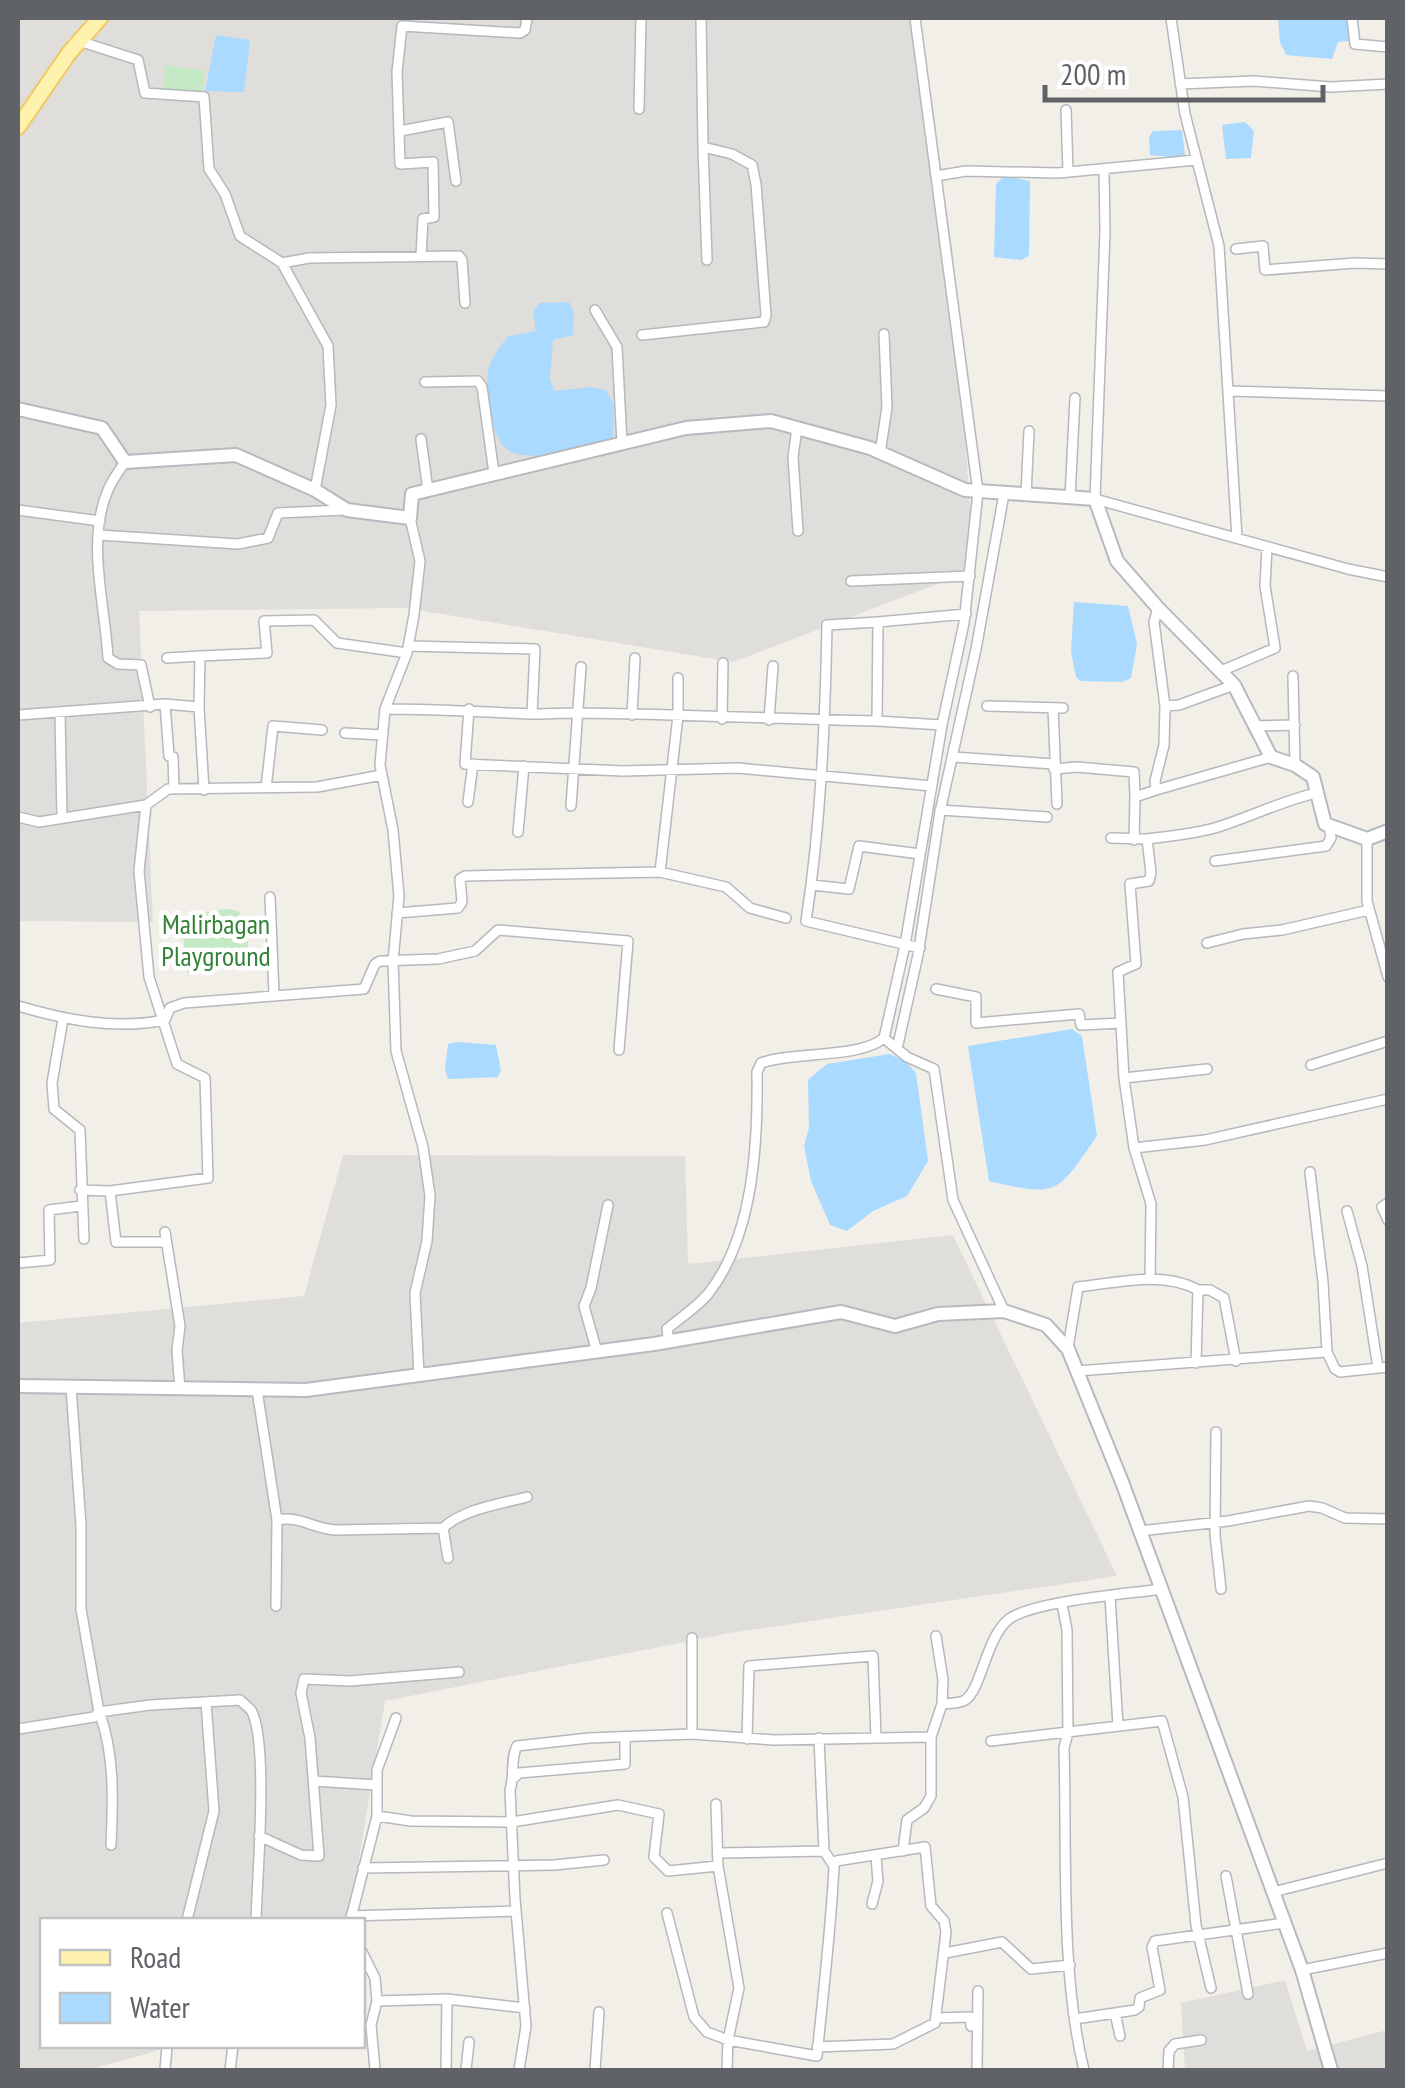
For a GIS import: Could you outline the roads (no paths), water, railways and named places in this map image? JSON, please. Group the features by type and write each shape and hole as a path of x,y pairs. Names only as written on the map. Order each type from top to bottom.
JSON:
{"main road":[{"path":"19,123 100,18"}],"street":[{"path":"422,256 423,220 434,218 433,162 400,164 397,72 402,26 520,33 525,30 527,18"},
{"path":"638,110 642,18"},
{"path":"701,18 707,260"},
{"path":"669,1342 667,1329 707,1294 743,1224 754,1174 757,1072 761,1062 880,1043 905,945 942,724 966,614 978,492 915,18"},
{"path":"1171,18 1180,84 1219,246 1238,538"},
{"path":"1352,18 1354,44 1388,47"},
{"path":"79,41 138,60 145,92 204,97 209,169 225,194 240,236 282,264 328,346 331,406 315,490"},
{"path":"1180,84 1388,84"},
{"path":"1066,110 1068,171"},
{"path":"400,131 448,122 456,182"},
{"path":"642,335 764,322 752,165 732,154 703,147"},
{"path":"936,176 966,171 1032,174 1196,160"},
{"path":"1104,169 1095,498 1117,562 1234,686 1272,757"},
{"path":"1236,249 1263,246 1265,270 1388,264"},
{"path":"282,264 308,258 453,255 462,260 465,303"},
{"path":"594,310 617,347 622,443"},
{"path":"880,453 887,407 884,334"},
{"path":"425,382 478,381 494,473"},
{"path":"1230,390 1388,396"},
{"path":"1070,497 1076,398"},
{"path":"18,409 102,428 125,462"},
{"path":"419,1376 416,1293 427,1241 430,1196 423,1147 396,1050 393,961 398,896 393,830 382,775 385,709 407,650 420,561 410,518 412,494 686,428 771,421 880,453 965,490 1095,498 1388,577"},
{"path":"797,428 793,457 798,530"},
{"path":"1026,495 1029,430"},
{"path":"421,439 428,490"},
{"path":"125,462 236,455 315,490 346,510"},
{"path":"125,462 108,490 100,521 97,564 106,611 108,658 118,664 142,664 150,707"},
{"path":"898,1049 920,948 940,810 976,649 1004,494"},
{"path":"18,510 100,521"},
{"path":"99,536 238,544 268,538 278,513 346,510 410,518"},
{"path":"1221,671 1275,648 1265,586 1267,547"},
{"path":"850,581 970,576"},
{"path":"1156,790 1154,781 1164,745 1165,706 1154,622 1158,608"},
{"path":"920,948 806,921 819,839 827,625 966,614"},
{"path":"167,658 266,653 264,621 314,620 337,643 407,650 535,648 532,714"},
{"path":"877,721 878,622"},
{"path":"200,656 204,790"},
{"path":"632,714 635,658"},
{"path":"722,719 723,663"},
{"path":"770,720 774,666"},
{"path":"571,806 582,667"},
{"path":"1293,676 1295,765"},
{"path":"660,872 678,716 678,678"},
{"path":"1165,706 1234,686"},
{"path":"165,704 174,790"},
{"path":"18,716 165,704 199,708"},
{"path":"987,706 1058,708 1054,767 1057,804"},
{"path":"385,709 942,724"},
{"path":"469,709 465,764 738,768 932,786"},
{"path":"60,714 62,818"},
{"path":"1255,726 1295,725"},
{"path":"266,788 273,726 322,730"},
{"path":"345,733 384,735"},
{"path":"952,757 1134,772 1134,840"},
{"path":"1136,797 1272,757 1313,776 1320,810 1329,826 1331,838 1326,846 1214,861"},
{"path":"468,802 473,764"},
{"path":"518,832 524,766"},
{"path":"18,817 38,822 146,806 168,789 318,787 382,775"},
{"path":"1110,838 1147,839 1217,827 1316,793"},
{"path":"80,1190 110,1191 208,1178 205,1078 177,1064 149,977 140,890 140,844 146,806"},
{"path":"940,810 1048,817"},
{"path":"1329,826 1367,839 1388,830"},
{"path":"1147,839 1152,879 1130,884 1136,964 1118,972 1124,1078 1134,1148 1151,1204 1150,1279"},
{"path":"1367,839 1364,873 1369,910 1388,978"},
{"path":"812,885 849,889 859,846 920,854"},
{"path":"397,913 458,908 462,902 460,879 466,876 660,872 726,887 750,908 786,918"},
{"path":"270,897 274,994"},
{"path":"1206,943 1369,910"},
{"path":"165,1020 170,1008 184,1003 364,989 375,964 438,959 475,950 498,930 628,941 619,1050"},
{"path":"936,989 976,997 976,1023 1079,1014 1081,1024 1121,1022"},
{"path":"18,1006 63,1019 165,1020"},
{"path":"63,1019 52,1083 54,1109 80,1130 84,1239"},
{"path":"884,1038 934,1069 952,1200 1004,1311"},
{"path":"1312,1066 1388,1040"},
{"path":"1124,1078 1206,1069"},
{"path":"1134,1148 1205,1140 1388,1099"},
{"path":"1310,1172 1327,1352 1340,1372 1383,1368 1347,1212"},
{"path":"110,1191 116,1242 166,1237 180,1326 180,1388"},
{"path":"1388,1203 1382,1207 1388,1220"},
{"path":"597,1352 584,1306 608,1205"},
{"path":"18,1263 50,1260 49,1210 81,1206"},
{"path":"1068,1348 1078,1287 1150,1279 1210,1290 1224,1298 1236,1361"},
{"path":"1196,1363 1198,1290"},
{"path":"18,1386 306,1390 669,1342 841,1312 895,1326 938,1314 1004,1311 1046,1325 1068,1348 1140,1531 1302,1970 1331,2070"},
{"path":"1077,1371 1327,1352"},
{"path":"70,1387 81,1525 81,1608 113,1793 111,1845"},
{"path":"257,1390 277,1520 276,1606"},
{"path":"1216,1432 1215,1535 1221,1589"},
{"path":"277,1520 292,1516 319,1529 336,1530 442,1528 483,1508 527,1497"},
{"path":"1140,1531 1309,1506 1346,1518 1388,1518"},
{"path":"442,1528 448,1558"},
{"path":"942,1704 967,1700 993,1640 1010,1619 1062,1604 1162,1589"},
{"path":"1110,1598 1118,1726"},
{"path":"1062,1604 1066,1630 1068,1733 1064,1748 1070,1965 1074,2019 1084,2070"},
{"path":"903,1851 907,1820 924,1808 931,1796 931,1737 942,1704 936,1636"},
{"path":"692,1638 692,1734"},
{"path":"747,1739 749,1666 873,1656 876,1738"},
{"path":"259,1836 301,1855 319,1856 314,1781 301,1693 304,1679 350,1681 459,1672"},
{"path":"18,1729 150,1705 240,1700 251,1710 261,1778 256,1918"},
{"path":"187,1918 214,1811 206,1702"},
{"path":"396,1718 377,1770 377,1816 351,1918 516,1911"},
{"path":"992,1740 1162,1721 1183,1797 1196,1924 1212,1988"},
{"path":"515,1778 517,1746 590,1738 692,1734 747,1739 931,1737"},
{"path":"667,1913 694,2018 707,2032 728,2040 816,2056 834,1866 824,1851 819,1738"},
{"path":"520,2070 526,2026 510,1790 519,1773 625,1764 625,1739"},
{"path":"314,1781 377,1785"},
{"path":"716,1804 718,1866 739,1988 728,2040 728,2070"},
{"path":"377,1816 411,1821 512,1822 618,1805 635,1807 658,1814 654,1857 668,1871 718,1866"},
{"path":"818,2048 893,2044 935,2024 945,1953 944,1921 931,1906 929,1896 925,1846 836,1862 834,1866"},
{"path":"719,1852 824,1851"},
{"path":"872,1904 878,1881 876,1857"},
{"path":"363,1868 604,1860"},
{"path":"1273,1892 1388,1863"},
{"path":"1226,1876 1248,1994"},
{"path":"1074,2019 1134,2010 1139,2007 1140,1998 1160,1990 1152,1943 1284,1923"},
{"path":"945,1953 1002,1942 1030,1970 1070,1965"},
{"path":"1302,1970 1388,1952"},
{"path":"365,1958 375,1978 377,2001 371,2026 375,2070"},
{"path":"977,2070 978,1991"},
{"path":"377,2001 448,1999 525,2008"},
{"path":"446,2070 448,1999"},
{"path":"595,2070 600,2012"},
{"path":"1115,2013 1120,2036"},
{"path":"936,2018 970,2017 971,2028 977,2028"},
{"path":"1168,2070 1169,2051 1175,2044 1200,2040"},
{"path":"466,2070 469,2042"}],"water":[{"path":"1278,18 1353,18 1350,41 1338,42 1332,59 1286,55 1280,42"},
{"path":"216,35 250,40 244,92 205,91"},
{"path":"1245,122 1254,131 1251,158 1226,159 1222,125"},
{"path":"1182,130 1182,158 1150,155 1149,137 1153,131"},
{"path":"1004,176 1030,181 1029,256 1021,260 994,257 996,184"},
{"path":"569,302 574,313 573,335 553,340 550,378 554,391 591,387 606,390 614,405 613,441 549,455 513,453 505,448 493,426 487,384 491,362 508,336 536,331 533,312 540,303"},
{"path":"1074,602 1128,606 1137,644 1131,678 1122,682 1080,681 1076,677 1071,652"},
{"path":"1072,1029 1082,1036 1097,1136 1064,1180 1055,1186 1030,1189 989,1181 968,1046"},
{"path":"448,1044 496,1045 501,1070 498,1077 448,1079"},
{"path":"889,1054 905,1061 916,1073 928,1161 907,1196 873,1211 847,1231 830,1225 811,1181 804,1146 809,1128 808,1080 827,1064"}],"park label":[{"name":"Malirbagan Playground","path":"216,940"}]}
